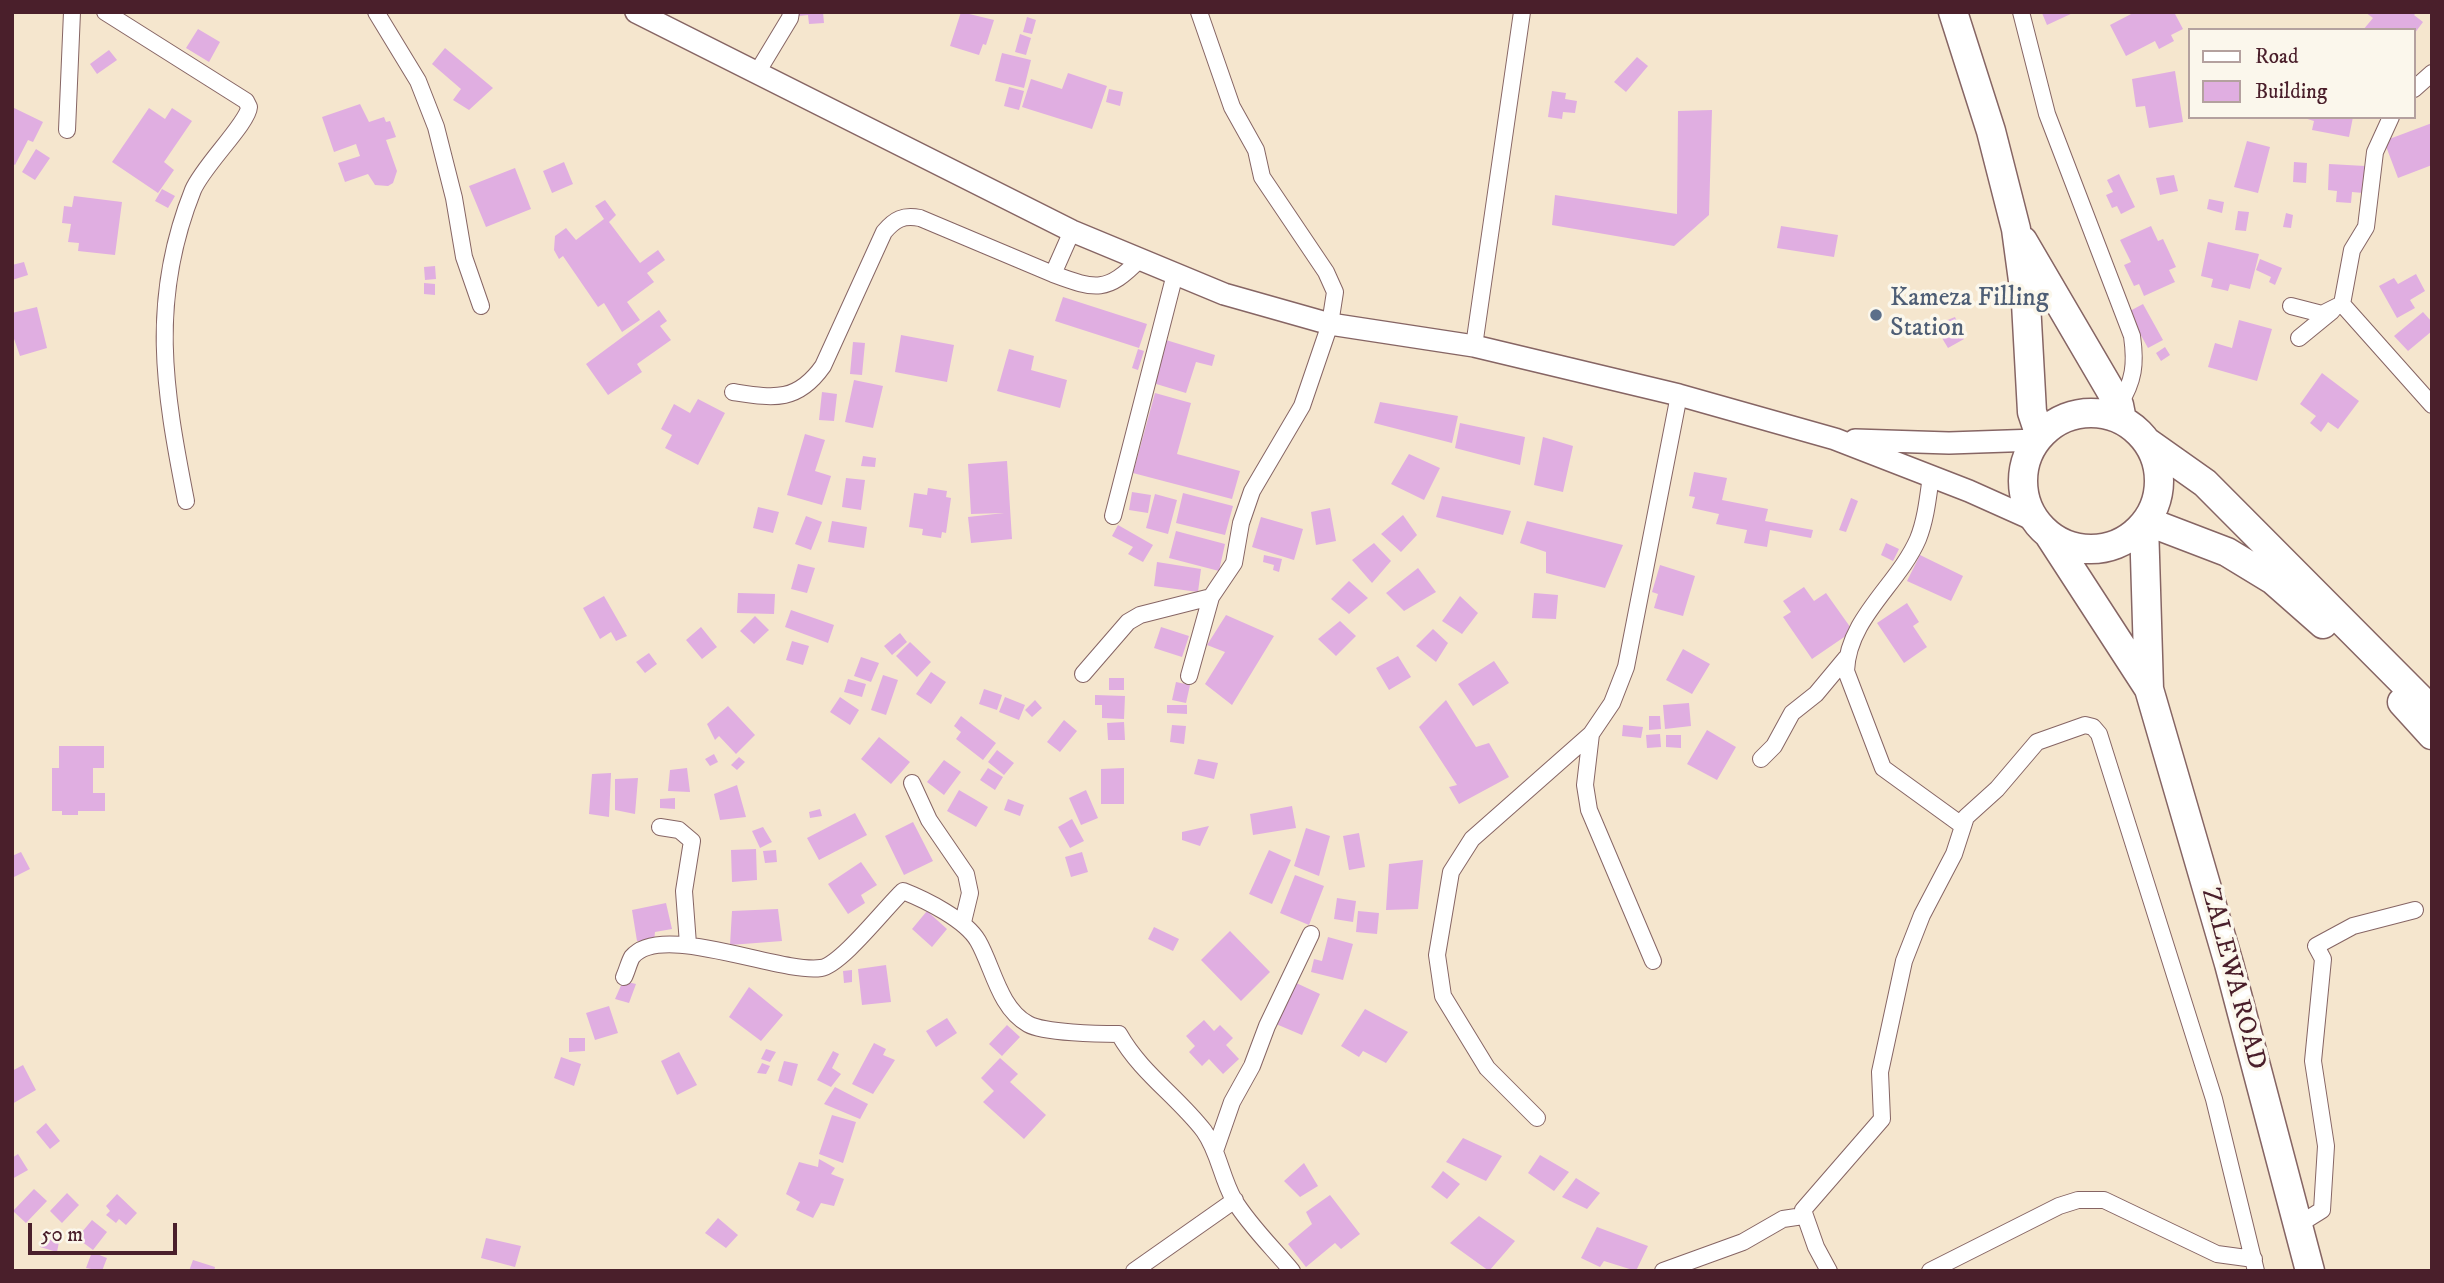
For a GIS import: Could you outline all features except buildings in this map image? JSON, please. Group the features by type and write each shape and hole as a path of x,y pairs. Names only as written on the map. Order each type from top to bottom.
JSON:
{"highway":[{"path":"1953,12 1990,131 2016,229 2026,303 2032,412 2039,438"},
{"path":"2016,229 2120,413 2147,442 2205,483 2379,656 2428,700"},
{"path":"2120,413 2079,414 2065,419 2039,438 2027,459 2023,480 2026,502 2043,528 2077,548 2106,548 2121,543 2145,523 2159,490 2157,465 2147,442"},
{"path":"2145,523 2227,552 2273,580 2334,634 2432,734"},
{"name":"ZALEWA ROAD","path":"2145,523 2149,689 2229,964 2310,1271"},
{"name":"ZALEWA ROAD","path":"2043,528 2149,689"}],"main road":[{"path":"636,12 1072,231 1224,293 1330,324 1474,346 1679,395 1835,439 1931,476 2043,528"},
{"path":"1835,439 1949,443 2039,438"}],"street":[{"path":"67,131 72,12"},
{"path":"105,12 246,101 249,107 246,117 206,165 193,189 164,300 167,407 186,501"},
{"path":"376,12 418,82 436,127 454,198 464,257 481,306"},
{"path":"758,71 791,12"},
{"path":"1189,676 1211,597 1234,563 1241,523 1252,491 1303,406 1330,324 1335,292 1326,272 1262,177 1256,150 1233,107 1199,12"},
{"path":"1474,346 1522,12"},
{"path":"2021,12 2047,114 2132,336 2135,361 2132,385 2120,413"},
{"path":"2416,87 2432,72"},
{"path":"2299,338 2337,308 2352,250 2365,227 2375,152 2390,119"},
{"path":"733,392 772,398 786,396 814,379 823,366 884,232 893,220 907,216 920,218 1084,286 1103,287 1118,281 1140,259"},
{"path":"1053,274 1072,231"},
{"path":"1113,516 1175,274"},
{"path":"2291,306 2322,314 2337,308"},
{"path":"2337,308 2432,405"},
{"path":"1537,1118 1487,1068 1460,1028 1443,996 1437,955 1451,872 1472,839 1591,734 1612,703 1626,667 1679,395"},
{"path":"1761,759 1774,746 1792,713 1816,694 1846,657 1860,626 1903,566 1917,540 1925,517 1931,476"},
{"path":"1083,674 1128,622 1140,615 1211,597"},
{"path":"1846,657 1848,679 1883,768 1963,826"},
{"path":"1829,1271 1803,1216 1807,1203 1882,1119 1880,1072 1904,961 1922,915 1954,854 1963,826 1972,810 1997,789 2037,742 2078,726 2093,727 2099,734 2214,1098 2255,1265 2217,1254 2104,1200 2078,1200 2059,1206 1962,1264 1930,1271"},
{"path":"1591,734 1585,785 1589,810 1653,961"},
{"path":"912,783 929,820 966,874 970,893 963,922"},
{"path":"660,827 679,830 692,841 684,891 688,944"},
{"path":"624,977 632,957 643,949 688,944 791,966 820,968 844,956 903,891 963,922 978,941 1010,1007 1028,1025 1080,1033 1119,1034 1155,1083 1186,1111 1216,1148 1234,1200 1292,1271"},
{"path":"2298,1225 2322,1210 2325,1177 2326,1146 2313,1061 2315,1022 2322,982 2322,959 2316,946 2353,926 2415,910"},
{"path":"1216,1148 1232,1102 1252,1066 1267,1026 1311,934"},
{"path":"1134,1271 1234,1200"},
{"path":"1663,1271 1743,1242 1783,1219 1803,1216"}],"place":[{"name":"Kameza Filling Station","path":"1876,315"}]}
